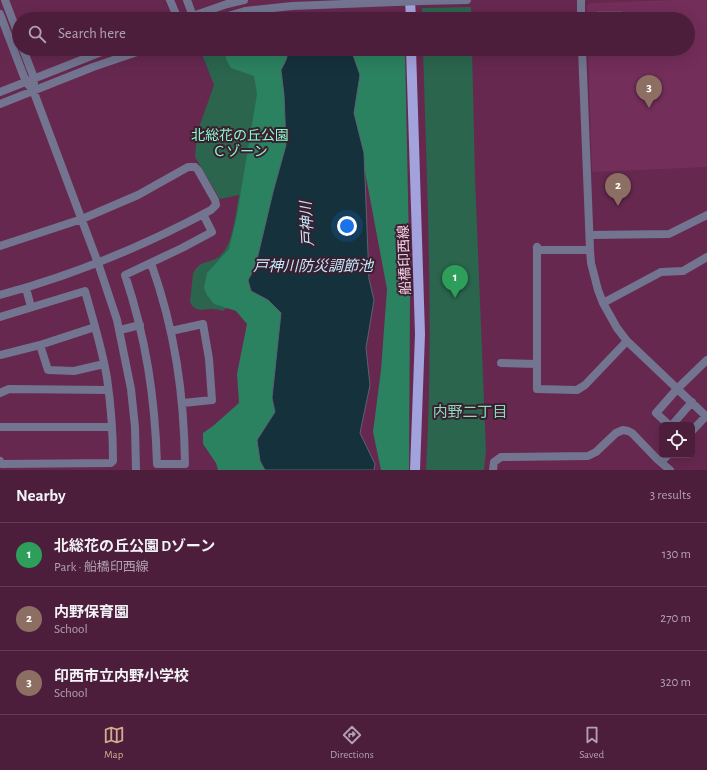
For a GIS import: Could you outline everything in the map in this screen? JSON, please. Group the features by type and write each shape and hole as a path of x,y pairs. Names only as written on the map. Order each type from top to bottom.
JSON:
{"main road":[{"path":"410,0 411,12"},
{"name":"船橋印西線","path":"411,56 420,334 415,470"}],"street":[{"path":"5,0 12,18"},
{"path":"170,0 175,12"},
{"path":"187,0 191,12"},
{"path":"206,12 244,0"},
{"path":"242,12 292,6 467,0"},
{"path":"581,0 581,12"},
{"path":"0,14 12,45"},
{"path":"16,56 26,82 33,90 114,308 129,373 135,427 136,470"},
{"path":"26,56 34,78 33,90"},
{"path":"0,92 91,56"},
{"path":"0,104 93,67 125,56"},
{"path":"582,56 590,250 594,275 603,303 616,328 626,341 707,416 695,428"},
{"path":"0,246 82,219 138,195 191,166 198,170 215,200 214,207 203,214 138,247 98,263 26,288 0,295"},
{"path":"151,263 161,292 171,331 180,378 183,404 185,464 170,467 157,464 155,419 151,382 140,325 125,275 212,232 203,214"},
{"path":"590,235 669,234 707,215"},
{"path":"590,250 540,250 537,247 537,389 577,390 585,384 626,341"},
{"path":"603,303 661,272 683,271 707,257"},
{"path":"26,288 31,307"},
{"path":"0,317 85,291 104,364 112,427 113,461 111,463 56,467 2,464 0,461"},
{"path":"171,331 203,324 208,353 212,400 183,404"},
{"path":"120,330 140,325"},
{"path":"0,355 40,345 95,327"},
{"path":"40,345 48,370 74,371 104,364"},
{"path":"666,422 656,413 677,389 707,360"},
{"path":"501,363 537,364"},
{"path":"0,393 9,389 108,390"},
{"path":"675,422 692,402"},
{"path":"0,427 112,427"},
{"path":"493,470 494,462 501,456 588,456 596,452 616,433 623,430 632,433 670,470"},
{"path":"661,462 665,458"}],"shaded area":[{"path":"707,0 707,167 592,172 588,56 695,56 695,12 587,12 587,6 591,3"}],"green space":[{"path":"471,7 471,12 422,12 422,8"},
{"name":"北総花の丘公園 Ｃゾーン","path":"203,56 287,56 284,95 286,145 244,292 223,311 214,309 197,309 194,308 190,302 193,274 196,269 202,264 217,258 225,250 231,235 239,195 220,199 195,157 197,133 214,85"},
{"path":"226,56 287,56 281,70 284,95 286,145 255,268 248,280 251,291 268,300 281,313 272,398 275,412 257,440 260,461 265,470 218,470 216,463 203,444 203,433 239,403 237,374 247,324 236,311 214,304 204,288 207,273 229,249 237,215 257,94 254,76 231,68"},
{"path":"352,56 405,56 410,295 409,470 381,470 373,432 381,370 387,289 354,113"},
{"path":"423,56 472,56 475,177 486,451 484,470 426,470 430,312"}],"water":[{"path":"271,0 333,0 332,12 272,12"},
{"name":"戸神川防災調節池","path":"287,56 353,56 360,75 354,113 364,153 369,279 374,300 366,348 370,385 360,433 375,464 374,470 265,470 260,461 257,440 275,412 272,398 281,313 268,300 251,291 248,280 255,268 286,145 284,95 281,70"}],"pier":[{"path":"269,0 335,0 334,12 270,12"}],"place":[{"name":"印西市立内野小学校","path":"649,108"},
{"name":"内野保育園","path":"618,206"},
{"name":"北総花の丘公園 Dゾーン","path":"455,298"}],"district":[{"name":"内野二丁目","path":"470,412"}],"water label":[{"name":"戸神川","path":"307,224"}]}
